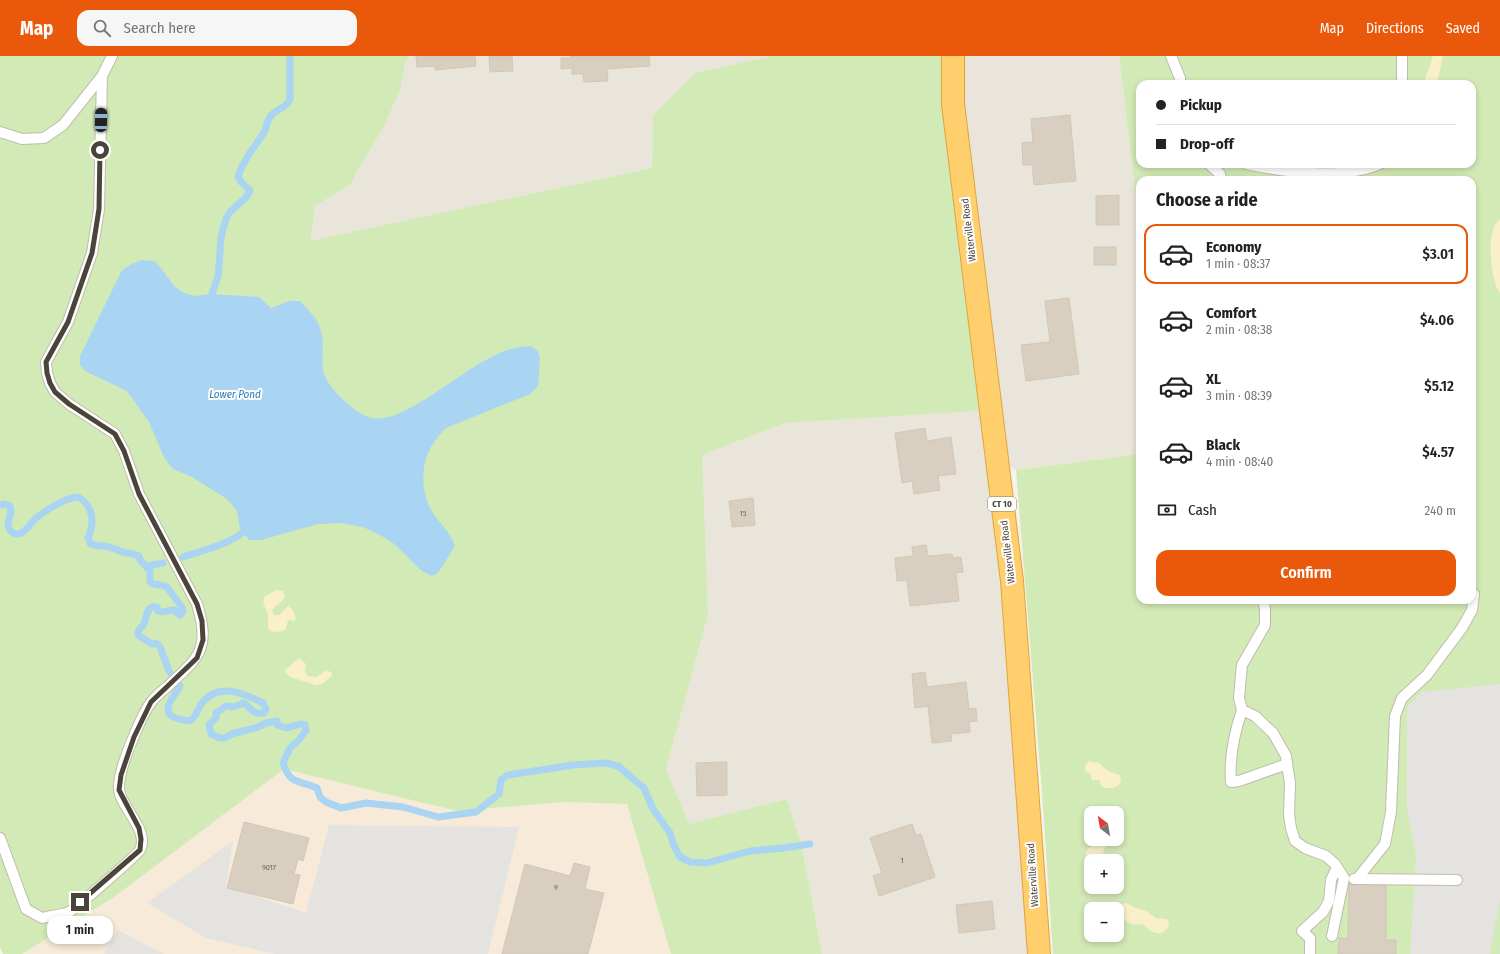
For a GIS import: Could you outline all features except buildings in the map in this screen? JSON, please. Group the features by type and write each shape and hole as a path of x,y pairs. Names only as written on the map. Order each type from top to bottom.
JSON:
{"highway":[{"name":"Waterville Road","path":"953,56 953,104 1012,581 1039,954"}],"lane":[{"path":"0,132 22,139 44,138 63,125 102,76 112,56"},
{"path":"1171,56 1180,80"},
{"path":"1402,56 1402,80"},
{"path":"0,838 26,909 42,918 69,912 140,850 141,839 139,828 119,790 121,775 134,737 151,702 197,658 203,640 202,621 197,604 139,494 124,451 115,434 69,404 55,392 47,373 46,362 68,322 92,253 99,209 102,76"},
{"path":"1213,168 1221,176"},
{"path":"1265,168 1309,173 1333,173 1370,168"},
{"path":"1264,604 1264,625 1242,665 1239,698 1242,710 1235,732 1230,758 1231,782 1239,781 1287,764"},
{"path":"1357,879 1385,844 1390,812 1395,716 1402,698 1427,675 1462,628 1472,610 1473,604"},
{"path":"1242,710 1255,716 1273,733 1286,756 1290,784 1289,815 1295,841 1305,848 1326,856 1335,864 1336,868 1344,878 1457,880"},
{"path":"1310,954 1310,938 1302,931 1323,912 1328,901 1331,880 1336,868"},
{"path":"1332,936 1344,878"}],"shaded area":[{"path":"409,56 772,56 695,73 653,115 652,168 309,242 315,206 351,184 400,90 406,61"},
{"path":"953,56 1119,56 1136,196 1136,455 1016,470 997,461 1039,954 822,954 802,847 787,799 689,824 666,769 708,615 701,455 785,423 991,409"},
{"path":"1500,684 1500,899 1490,954 1410,954 1416,855 1407,810 1407,707 1422,692"},
{"path":"284,768 457,811 564,802 627,804 671,954 22,954 114,897"},
{"path":"329,825 519,827 488,954 275,954 206,938 147,903 233,841 226,886 306,913"},
{"path":"118,930 164,954 104,954"}],"green space":[{"path":"0,56 409,56 406,61 400,90 383,128 351,184 315,206 310,241 652,168 653,115 695,73 772,56 953,56 991,410 785,423 702,455 708,615 666,769 689,824 787,799 802,847 822,954 671,954 627,804 564,802 457,811 284,769 114,897 22,954 3,954 0,947"},
{"path":"1119,56 1500,56 1500,954 1053,954 1042,793 1016,470 1136,455 1136,604 1476,604 1476,176 1136,176 1136,196"}],"sand":[{"path":"1433,56 1443,56 1438,79 1425,79"},
{"path":"1500,219 1500,293 1492,270 1491,241 1494,227"},
{"path":"277,590 283,591 284,598 272,611 274,615 279,615 288,606 293,610 296,619 294,621 288,620 286,629 277,632 268,629 268,614 263,603 265,596"},
{"path":"299,658 306,664 305,672 308,676 317,677 328,671 332,673 331,677 322,684 316,685 290,677 285,670"},
{"path":"1088,761 1099,763 1108,771 1119,775 1121,779 1120,784 1114,788 1107,788 1102,787 1099,780 1092,780 1090,773 1085,771"},
{"path":"1094,846 1106,846 1103,854 1086,854 1088,848"},
{"path":"1124,903 1146,911 1156,918 1167,919 1169,923 1168,928 1164,931 1161,933 1155,933 1142,924 1134,924 1126,921 1124,918"}],"water":[{"name":"Lower Pond","path":"142,260 154,261 174,286 184,293 194,296 211,294 259,297 271,308 289,301 300,301 319,324 322,338 323,370 329,384 350,406 365,416 372,418 387,417 405,411 464,373 503,352 530,346 538,351 540,359 538,386 530,394 446,428 434,442 427,455 423,480 426,498 433,513 448,533 455,546 438,573 432,576 422,571 393,543 380,535 363,527 341,523 318,524 261,540 249,540 240,528 237,511 227,499 192,477 173,469 164,457 149,422 127,391 85,371 80,365 80,356 122,270"}],"waterway":[{"path":"212,302 212,292 218,276 221,238 225,223 228,215 246,197 250,190 238,177 246,160 264,132 270,117 284,107 290,99 290,56"},
{"path":"0,505 5,504 10,506 11,512 8,527 12,532 18,534 25,531 34,520 43,513 61,502 78,497 83,500 90,510 92,521 88,538 90,543 139,556 140,560 150,571 150,582 167,587 183,609 183,612 180,615 174,610 162,612 158,611 157,607 151,608 144,624 138,632 138,635 152,644 156,643 160,647 169,671 180,686 169,703 168,712 174,718 190,721 196,715 202,703 209,697 223,691 231,691 263,703 266,709 264,713 257,713 252,711 244,703 233,707 226,706 216,713 216,718 209,725 211,734 220,738 225,738 232,734 277,721 277,725 286,728 301,724 305,725 306,730 300,739 290,748 283,763 292,779 317,788 320,797 326,802 341,808 366,803 403,807 438,817 476,812 499,794 501,780 508,775 573,765 606,763 618,766 644,788 653,809 670,833 674,846 680,857 690,862 707,863 750,851 810,844"},
{"path":"183,557 209,549 237,537 244,532 248,526"},
{"path":"147,566 163,563"}],"route":[{"path":"80,902 140,850 141,839 139,828 119,790 121,775 134,737 151,702 197,658 203,640 202,621 197,604 139,494 124,451 115,434 69,404 55,392 47,373 46,362 68,322 92,253 99,209 100,150"}]}
